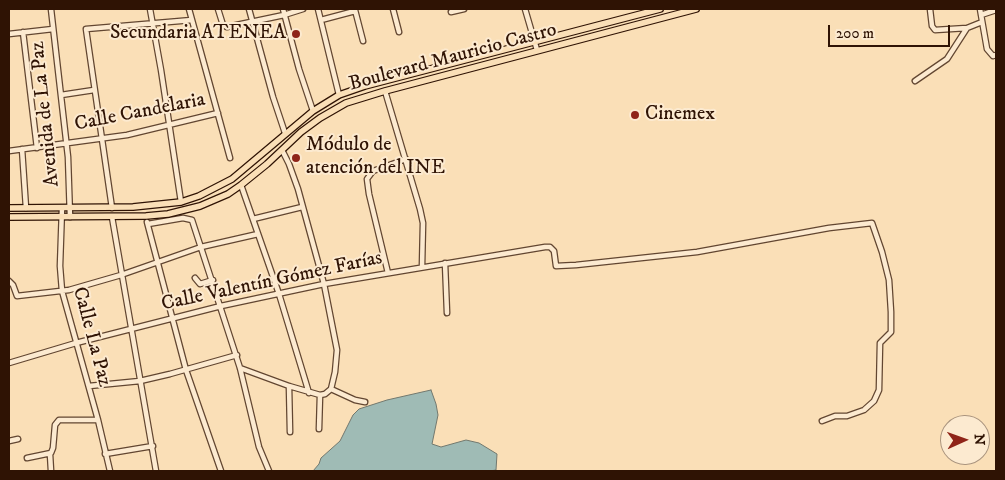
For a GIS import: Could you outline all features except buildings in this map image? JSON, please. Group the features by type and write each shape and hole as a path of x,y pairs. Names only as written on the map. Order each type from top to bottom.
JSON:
{"main road":[{"name":"Boulevard Mauricio Castro","path":"9,208 112,208 181,202 199,196 232,179 250,166 313,110 339,95 365,86 660,9"},
{"name":"Boulevard Mauricio Castro","path":"9,217 146,216 168,214 200,206 228,194 302,132 332,110 346,103 536,50 696,9"},
{"path":"402,87 407,78 415,73"}],"street":[{"name":"Avenida de La Paz","path":"51,9 66,143 70,217"},
{"path":"150,9 181,202"},
{"path":"189,9 230,158"},
{"path":"218,9 222,23 226,27 284,15 302,9"},
{"path":"249,9 285,134"},
{"path":"282,9 298,69 313,110"},
{"path":"318,9 339,95"},
{"path":"393,9 399,32"},
{"path":"451,12 464,9"},
{"path":"525,9 536,50"},
{"path":"930,9 932,26 935,30 967,28 982,22"},
{"path":"980,9 988,49 995,56"},
{"path":"321,20 355,10 363,41"},
{"path":"981,15 996,10"},
{"path":"112,208 86,29 192,20"},
{"path":"915,81 947,59 967,28"},
{"path":"9,34 53,29"},
{"path":"23,32 37,148"},
{"path":"61,95 94,90"},
{"path":"384,91 422,216 422,267"},
{"name":"Calle Candelaria","path":"9,151 101,139 168,126 218,113"},
{"path":"22,149 26,208"},
{"path":"240,368 309,393 320,395 325,394 331,388 335,372 337,354 324,284 289,164 282,150"},
{"path":"388,273 367,183 368,176 373,171 406,159"},
{"path":"241,184 279,294 309,393"},
{"path":"253,219 302,207"},
{"name":"Calle La Paz","path":"62,208 60,258 62,291 89,386 110,471"},
{"path":"146,216 186,370 221,471"},
{"path":"112,217 156,471"},
{"path":"148,224 183,218 190,219 237,355 256,438 270,471"},
{"name":"Calle Valentín Gómez Farías","path":"9,363 76,343 221,306 324,284 445,263 550,247 554,252 556,266 576,265 697,252 829,228 872,223 889,280 892,312 891,332 880,344 879,390 874,401 864,410 847,416 835,416 822,421"},
{"path":"9,281 13,285 17,296 62,291 121,275 201,247 258,234"},
{"path":"445,263 447,313"},
{"path":"196,278 200,284 212,280"},
{"path":"89,386 140,380 186,370 237,355"},
{"path":"289,386 290,432"},
{"path":"331,388 355,400 365,402"},
{"path":"319,429 320,395"},
{"path":"51,471 50,454 53,450 55,425 59,420 98,420"},
{"path":"9,442 18,439"},
{"path":"106,454 153,446"},
{"path":"27,458 50,454"}],"water":[{"path":"431,390 438,415 432,444 441,447 466,440 479,443 497,454 496,470 313,471 321,458 340,441 353,415 359,409 387,400"}],"place":[{"name":"Secundaria ATENEA","path":"296,34"},
{"name":"Cinemex","path":"635,115"},
{"name":"Módulo de atención del INE","path":"296,158"}]}
